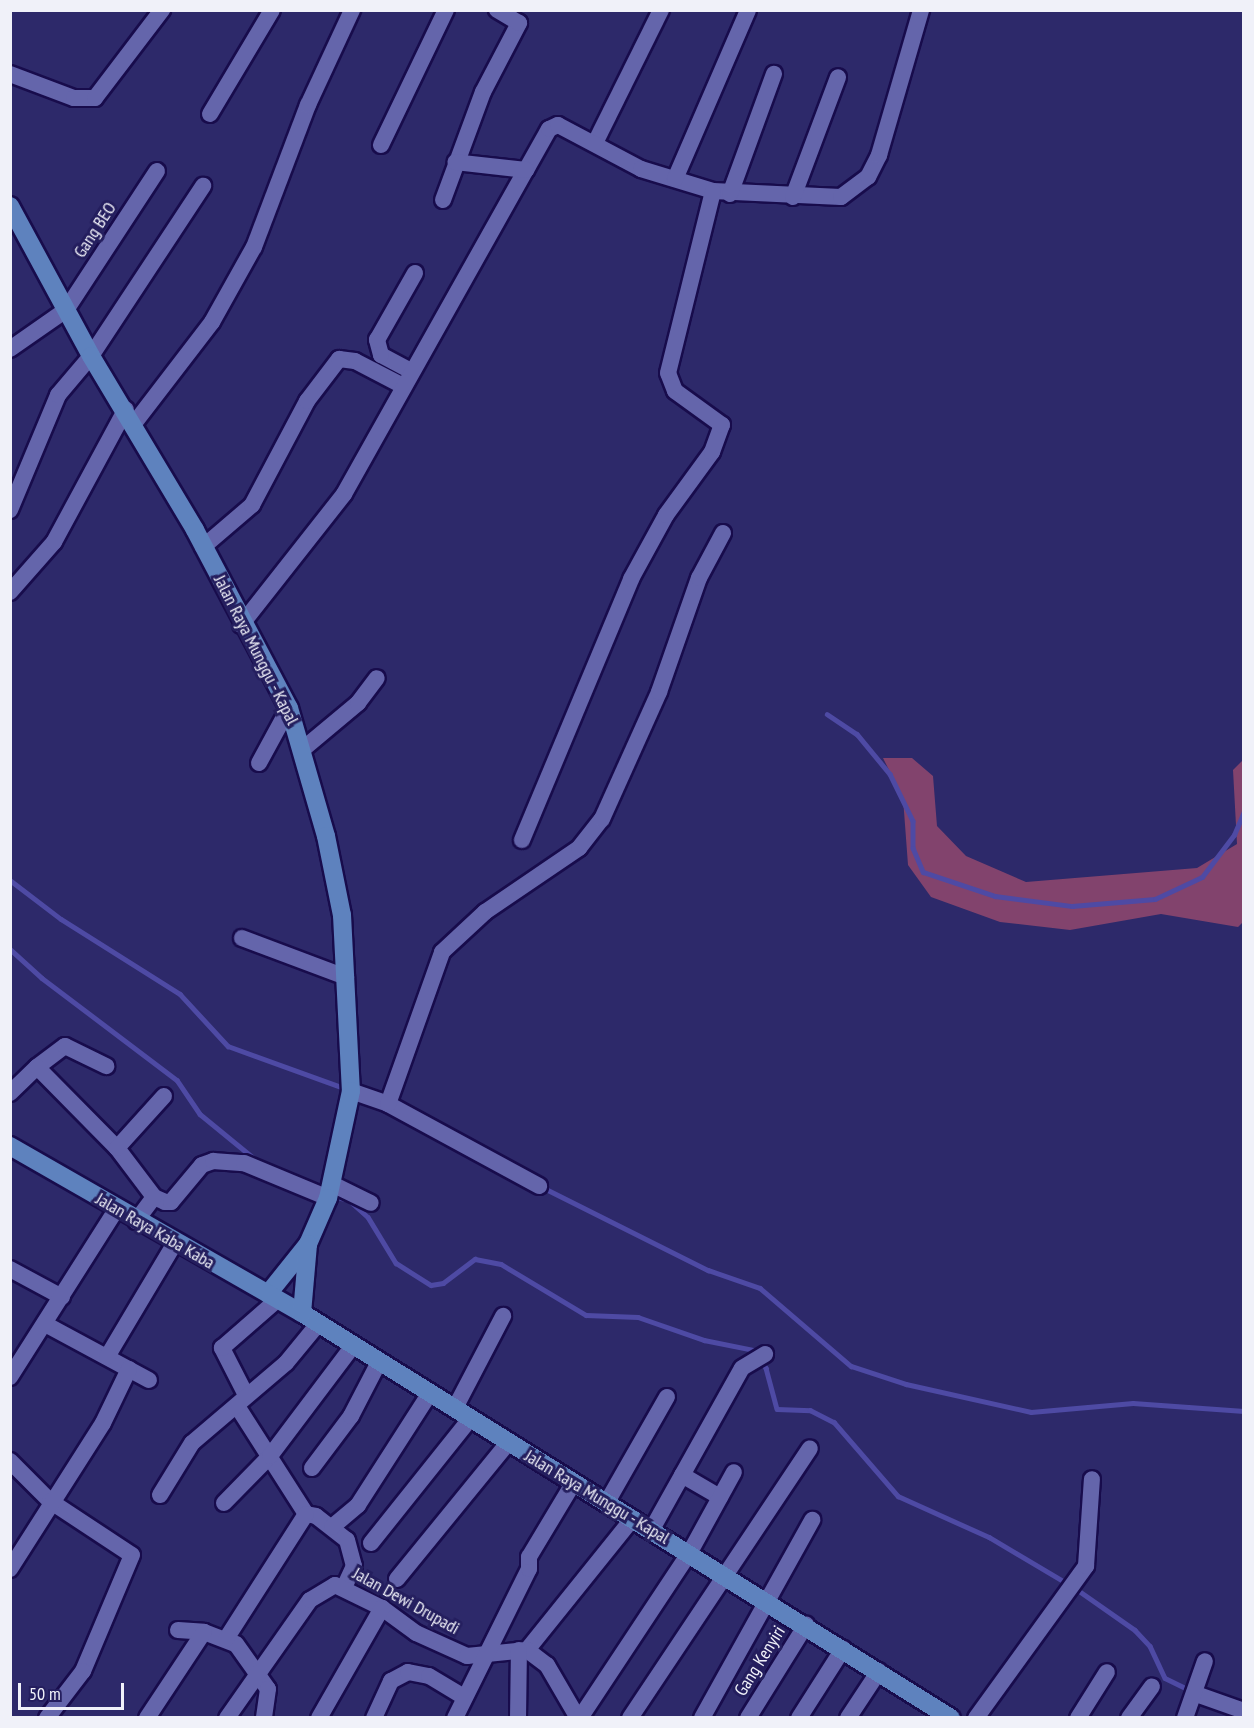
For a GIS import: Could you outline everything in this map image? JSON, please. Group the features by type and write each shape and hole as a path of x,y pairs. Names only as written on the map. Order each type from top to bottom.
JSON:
{"street":[{"path":"10,74 74,98 95,98 162,10"},
{"path":"210,114 272,10"},
{"path":"10,592 54,542 129,417 212,322 254,247 309,105 352,10"},
{"path":"381,145 446,10"},
{"path":"443,200 455,162 483,92 523,17 497,10"},
{"path":"595,143 661,10"},
{"path":"675,179 748,10"},
{"path":"242,625 344,494 526,170 553,127 564,126 641,169 713,191 793,197 841,196 868,177 879,155 921,10"},
{"path":"730,194 774,74"},
{"path":"793,197 838,77"},
{"path":"455,162 526,170"},
{"name":"Gang BEO","path":"66,310 157,171"},
{"path":"10,510 58,396 91,356 203,186"},
{"path":"522,840 631,579 666,515 712,452 722,425 675,391 668,373 713,191"},
{"name":"Jalan Raya Munggu - Kapal","path":"12,213 91,356 129,417 203,547 242,625 289,708 303,749 342,915 352,1069 357,1091 330,1191 308,1244 272,1297"},
{"path":"407,379 381,355 377,340 415,273"},
{"path":"10,349 66,310"},
{"path":"203,547 252,505 307,401 339,359 355,361 407,379"},
{"path":"388,1104 442,952 485,912 579,848 602,819 659,692 699,578 723,533"},
{"path":"303,749 358,703 377,678"},
{"path":"259,763 289,708"},
{"path":"242,938 346,977"},
{"path":"10,1093 37,1067 65,1046 105,1066"},
{"path":"37,1067 117,1148 154,1197 171,1202 202,1165 229,1161 371,1203"},
{"path":"357,1091 388,1104 539,1186"},
{"path":"117,1148 165,1096"},
{"name":"Jalan Raya Kaba Kaba","path":"10,1146 116,1210 302,1313"},
{"path":"136,1221 154,1197"},
{"path":"10,1377 116,1210"},
{"path":"107,1357 175,1243"},
{"name":"Jalan Raya Munggu - Kapal","path":"308,1244 302,1313 508,1443 727,1575 879,1671 944,1716"},
{"path":"10,1269 62,1297"},
{"path":"272,1297 222,1348 241,1399 270,1456 306,1514 336,1523 353,1555 354,1566 344,1587"},
{"path":"455,1408 503,1316"},
{"path":"45,1324 149,1380"},
{"path":"160,1496 192,1443 286,1363 318,1324"},
{"path":"224,1503 270,1456 353,1346"},
{"path":"652,1529 742,1368 765,1354"},
{"path":"312,1468 351,1416 379,1362"},
{"path":"10,1569 50,1501 103,1423 129,1369"},
{"path":"336,1523 358,1505 430,1393"},
{"path":"607,1502 667,1397"},
{"path":"371,1543 470,1419"},
{"path":"397,1579 508,1443"},
{"path":"630,1718 810,1448"},
{"path":"10,1461 50,1501 132,1555 82,1671 47,1718"},
{"path":"523,1650 547,1665 579,1718 690,1552 734,1472"},
{"path":"682,1475 720,1497"},
{"path":"976,1718 1086,1566 1092,1479"},
{"path":"455,1718 529,1569 529,1557 574,1482"},
{"path":"226,1638 306,1514"},
{"path":"518,1718 523,1650 633,1518"},
{"path":"702,1718 769,1602 812,1520"},
{"name":"Jalan Dewi Drupadi","path":"227,1718 256,1672 320,1590 344,1587 382,1608 416,1633 467,1656 486,1652 523,1650"},
{"path":"319,1718 382,1608"},
{"name":"Gang Kenyiri","path":"748,1718 806,1625"},
{"path":"177,1630 204,1632 226,1638 236,1644 268,1689 264,1718"},
{"path":"151,1716 204,1632"},
{"path":"799,1718 843,1649"},
{"path":"1185,1718 1196,1694 1205,1661"},
{"path":"848,1718 879,1671"},
{"path":"374,1718 391,1681 408,1672 429,1676 464,1697"},
{"path":"1078,1718 1107,1672"},
{"path":"1129,1718 1152,1686"},
{"path":"1196,1694 1244,1711"}],"shaded area":[{"path":"883,758 912,758 933,776 937,826 966,856 1026,882 1197,868 1237,844 1233,770 1243,760 1243,922 1238,927 1161,914 1070,930 1000,922 931,897 908,865 903,798"}],"waterway":[{"path":"827,714 857,734 890,774 913,821 913,848 923,872 995,896 1072,906 1155,899 1202,877 1234,835 1244,811"},
{"path":"10,880 61,919 180,994 228,1046 347,1089"},
{"path":"10,949 42,978 177,1080 200,1114 255,1159"},
{"path":"542,1187 708,1270 760,1288 851,1366 906,1384 1031,1412 1133,1403 1244,1411"},
{"path":"332,1196 349,1200 368,1217 396,1263 431,1285 443,1283 475,1259 501,1264 586,1315 638,1317 704,1340 754,1350 766,1368 777,1409 810,1410 834,1422 898,1496 989,1537 1068,1584"},
{"path":"1075,1588 1135,1630 1150,1646 1165,1678 1190,1690"}]}
